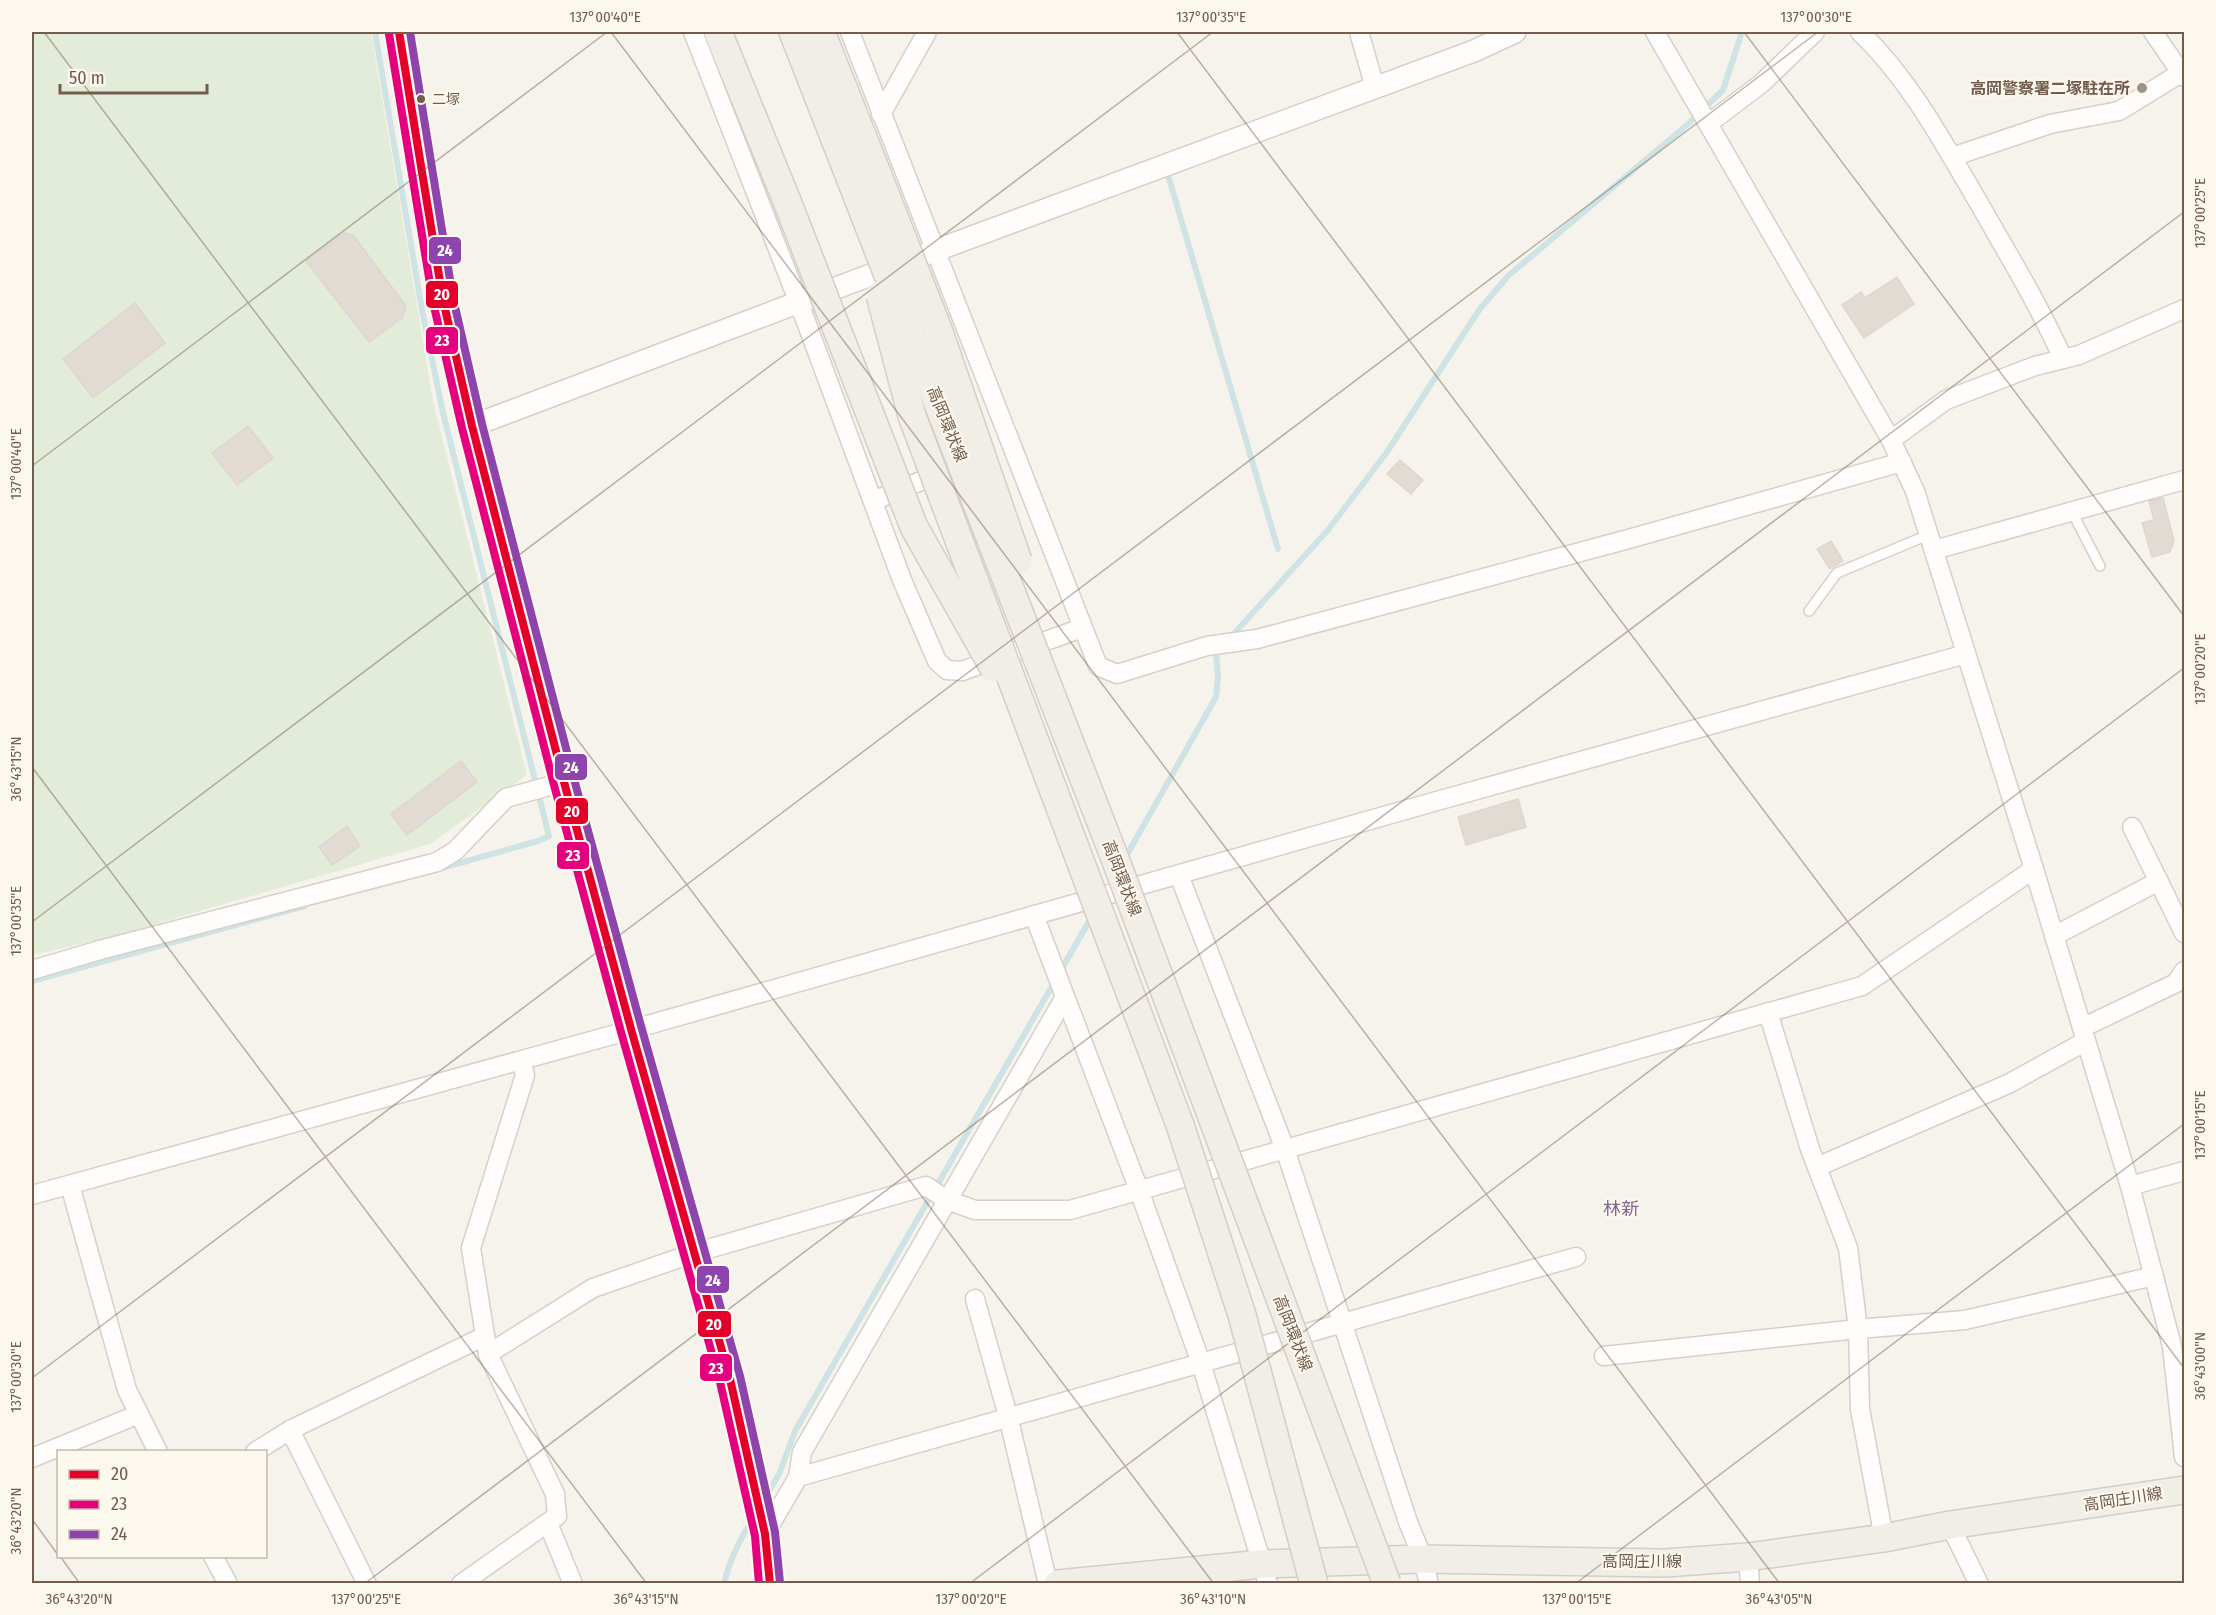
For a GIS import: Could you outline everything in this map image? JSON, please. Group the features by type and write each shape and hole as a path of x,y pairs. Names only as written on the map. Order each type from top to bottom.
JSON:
{"main road":[{"path":"718,32 787,201 914,527 1037,745"},
{"name":"高岡環状線","path":"793,32 1114,856 1387,1584"},
{"path":"821,32 939,333 997,496 1114,856"},
{"name":"高岡環状線","path":"849,175 912,416 1180,1125 1242,1315 1314,1584"},
{"name":"高岡庄川線","path":"1058,1584 1265,1574 1426,1572 1665,1563 1749,1570 1950,1525 2184,1490"}],"street":[{"path":"399,32 443,300 472,426 564,782 730,1379 763,1526 770,1584"},
{"path":"693,32 799,303 902,580 936,661 947,670 962,671 1082,628"},
{"path":"850,32 1082,628 1098,666 1117,674 1207,646 1257,639 1625,540 1902,462"},
{"path":"881,114 927,32"},
{"path":"1359,32 1375,88"},
{"path":"472,426 934,251 1474,51 1515,32"},
{"path":"1655,32 1891,441 1915,491 2034,869 2130,1186 2172,1346 2184,1457"},
{"path":"1708,124 1762,83 1815,32"},
{"path":"1860,32 1874,46 1925,111 2043,315 2062,359"},
{"path":"1952,157 2050,124 2119,111 2183,74 2153,32"},
{"path":"1891,441 1946,400 2035,366 2079,355 2184,309"},
{"path":"873,501 1010,444"},
{"path":"1931,542 2072,512 2184,480"},
{"path":"32,1195 521,1061 1444,799 1966,654"},
{"path":"32,970 100,950 437,862 455,850 506,798 564,782"},
{"path":"2132,827 2184,933"},
{"path":"258,1450 290,1430 486,1345 593,1288 694,1253 926,1186 945,1198 975,1210 1070,1210 1862,986 2034,869"},
{"path":"1179,875 1285,1149 1426,1572"},
{"path":"2054,936 2159,881"},
{"path":"1034,915 1139,1190 1201,1363 1265,1574"},
{"path":"1817,1167 2008,1084 2084,1034 2176,983 2184,971"},
{"path":"763,1526 798,1477 802,1452 945,1198 1065,997"},
{"path":"1768,1012 1817,1167 1848,1248 1858,1329 1860,1409 1884,1538"},
{"path":"461,1584 557,1516 555,1494 486,1345 471,1248 525,1075 521,1061"},
{"path":"2130,1186 2184,1171"},
{"path":"69,1185 127,1390 157,1450"},
{"path":"798,1477 1576,1257"},
{"path":"1604,1356 1965,1320 2154,1276"},
{"path":"975,1299 1008,1416 1048,1584"},
{"path":"32,1458 139,1414"},
{"path":"290,1430 368,1584"},
{"path":"548,1524 573,1584"},
{"path":"1950,1525 1979,1584"},
{"path":"214,1558 228,1584"}],"lane":[{"path":"2072,512 2100,566"},
{"path":"1809,611 1837,573 1931,542"}],"green space":[{"path":"32,32 371,32 433,401 527,775 430,844 104,939 32,955"}],"building":[{"path":"344,233 353,235 406,306 403,317 369,342 306,261"},
{"path":"1897,277 1914,304 1864,338 1842,305 1861,292 1865,298"},
{"path":"135,303 165,343 93,398 63,359"},
{"path":"248,426 273,458 237,485 212,453"},
{"path":"1400,460 1423,480 1411,494 1387,474"},
{"path":"2163,498 2174,541 2170,552 2152,557 2142,523 2154,520 2149,501"},
{"path":"1831,541 1843,561 1830,569 1817,549"},
{"path":"461,761 477,782 407,835 391,814"},
{"path":"1518,799 1526,827 1466,845 1458,817"},
{"path":"347,826 360,846 332,865 319,847"}],"waterway":[{"path":"375,32 422,310 443,413 549,836 442,868"},
{"path":"1230,638 1328,530 1387,452 1479,310 1508,276 1688,124 1723,90 1742,32"},
{"path":"1168,175 1278,549"},
{"path":"1124,860 1216,697 1218,678 1216,653 1221,647"},
{"path":"32,981 305,906"},
{"path":"1060,972 1092,916"},
{"path":"764,1500 780,1472 795,1431 1055,981"},
{"path":"724,1584 737,1547 756,1514"}],"transit line":[{"name":"20","path":"399,32 443,300 472,426 564,782 730,1379 765,1534 770,1584"},
{"name":"24","path":"410,32 453,298 482,424 574,779 740,1376 775,1532 780,1583"},
{"name":"23","path":"389,34 433,302 462,428 554,785 720,1382 755,1536 759,1584"}],"place":[{"name":"高岡警察署二塚駐在所","path":"2142,88"},
{"name":"二塚","path":"421,99"}],"district":[{"name":"林新","path":"1621,1209"}]}
